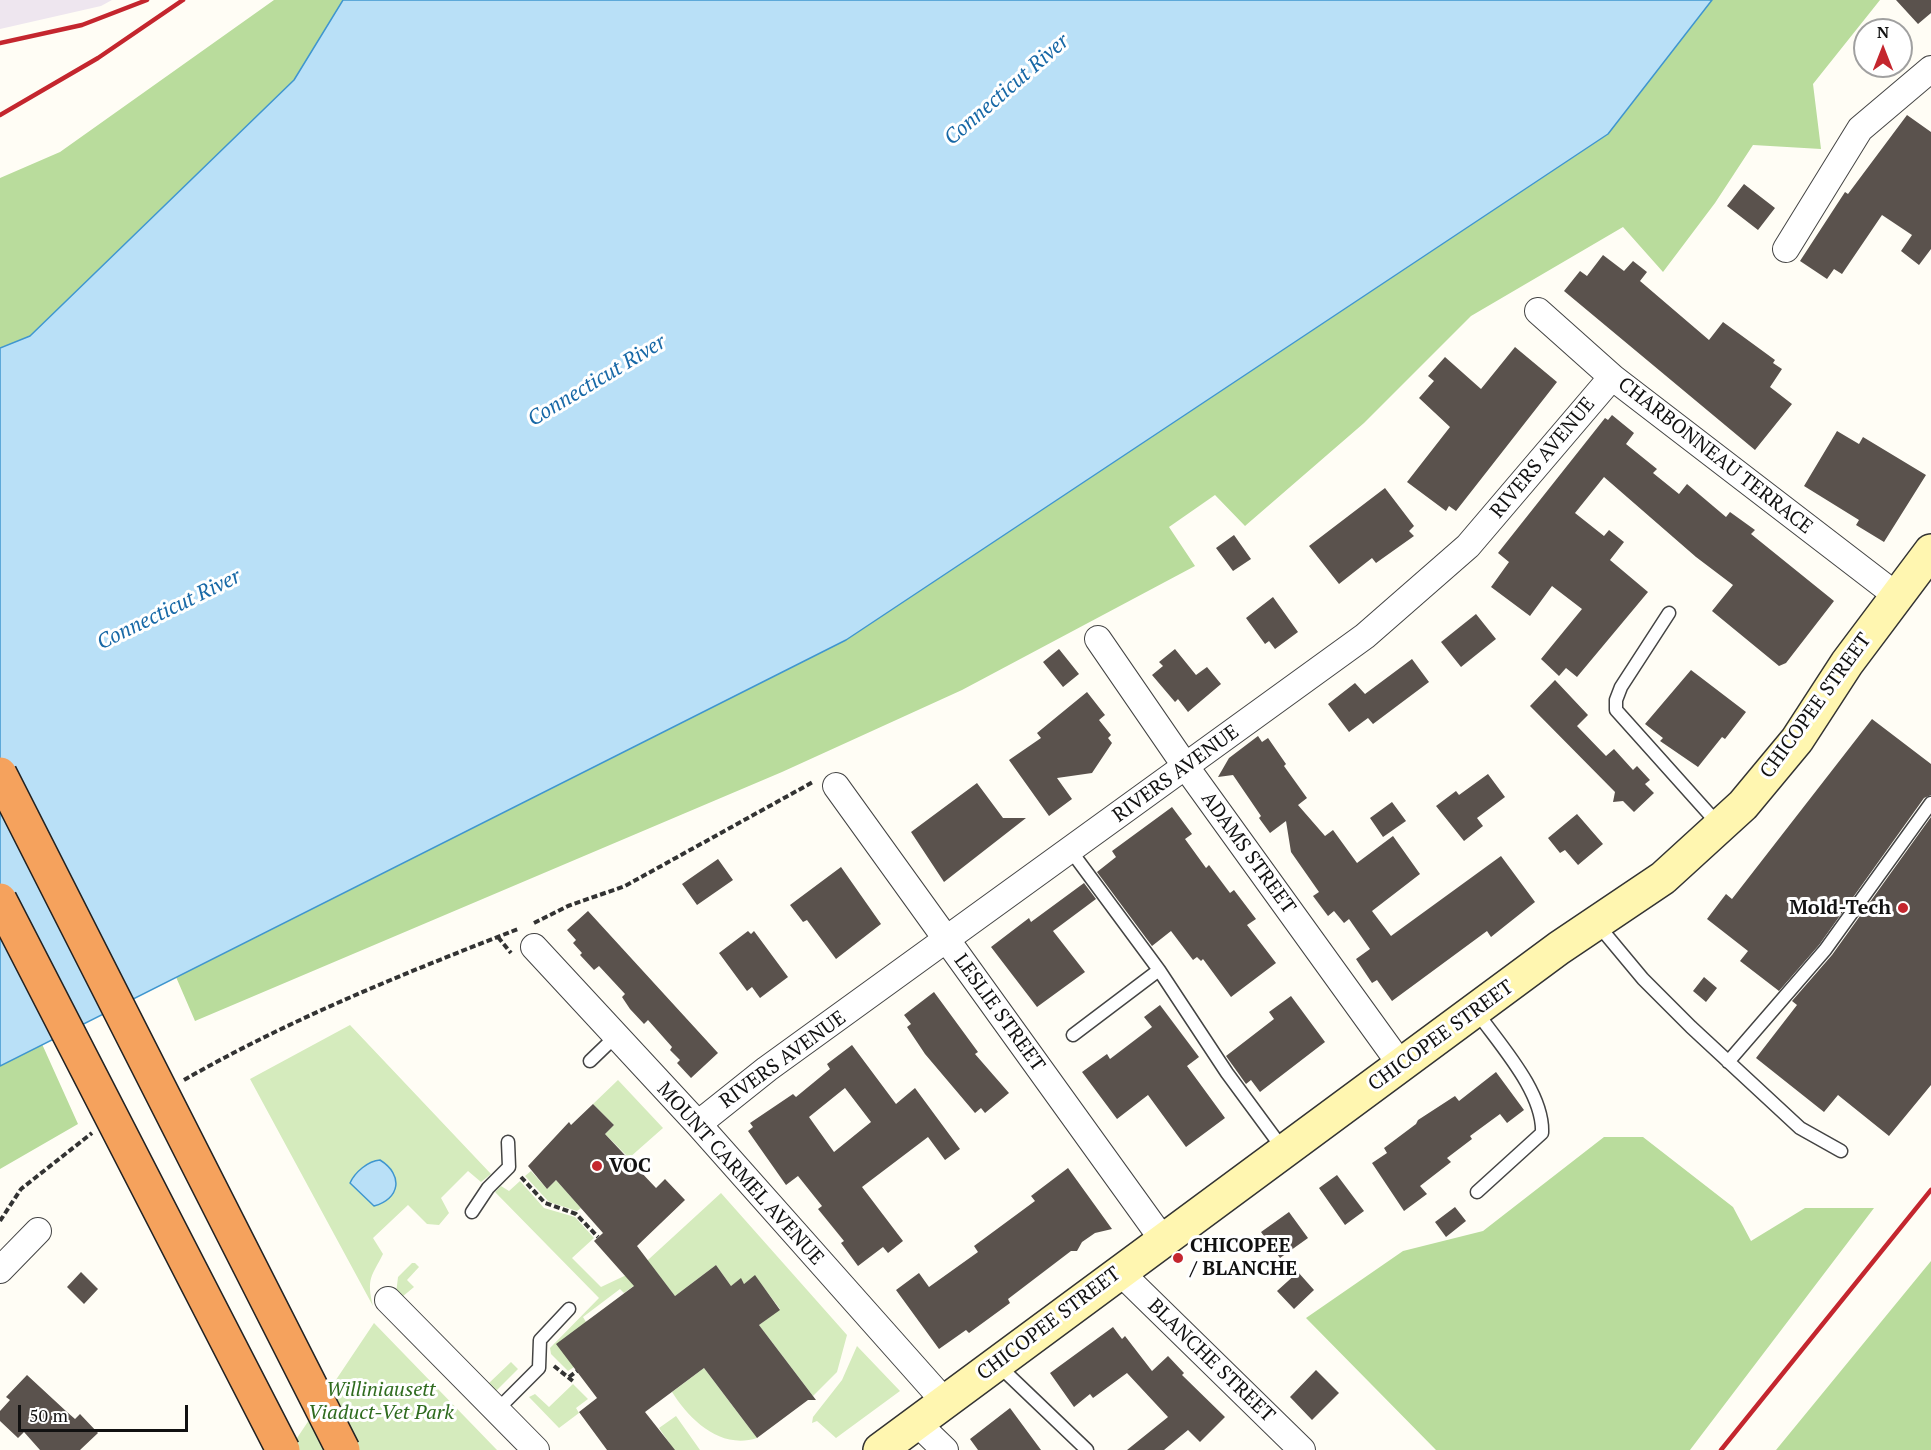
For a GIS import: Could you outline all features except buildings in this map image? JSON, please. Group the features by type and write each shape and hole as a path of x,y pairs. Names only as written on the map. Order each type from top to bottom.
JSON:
{"highway":[{"path":"0,774 343,1450"},
{"path":"0,900 282,1450"}],"main road":[{"name":"CHICOPEE STREET","path":"880,1450 1595,922 1662,878 1743,805 1797,740 1847,663 1931,551"}],"street":[{"path":"1786,249 1860,129 1931,69"},
{"name":"CHARBONNEAU TERRACE","path":"1538,311 1612,377 1897,596"},
{"name":"RIVERS AVENUE","path":"698,1124 766,1069 1071,851 1365,636 1468,546 1612,377"},
{"name":"ADAMS STREET","path":"1098,639 1186,767 1401,1065"},
{"name":"LESLIE STREET","path":"830,781 1163,1240"},
{"name":"MOUNT CARMEL AVENUE","path":"534,947 698,1124 945,1402"},
{"path":"0,1270 39,1231"},
{"name":"BLANCHE STREET","path":"1120,1272 1302,1450"},
{"path":"388,1300 536,1450"},
{"path":"917,1423 945,1450"}],"lane":[{"path":"1669,613 1621,687 1616,700 1616,710 1720,826"},
{"path":"1728,1062 1824,950 1931,803"},
{"path":"1071,851 1159,970 1227,1073 1284,1150"},
{"path":"1595,922 1643,979 1728,1062 1800,1128 1841,1151"},
{"path":"1073,1035 1159,970"},
{"path":"1475,1010 1530,1089 1543,1120 1542,1133 1477,1192"},
{"path":"590,1061 616,1036"},
{"path":"472,1212 488,1188 509,1167 508,1142"},
{"path":"496,1412 539,1368 540,1340 569,1309"},
{"path":"996,1363 1087,1450"}],"path":[{"path":"174,1086 225,1056 368,989 568,906 625,886 830,781"},
{"path":"1,1218 21,1190 81,1139 101,1127"},
{"path":"509,1167 545,1203 576,1214 598,1237"},
{"path":"541,1360 559,1368 574,1382"},
{"path":"569,1377 577,1371"}],"shaded area":[{"path":"0,0 112,0 101,6 0,29"}],"green space":[{"path":"274,0 343,0 294,80 30,336 0,348 0,178 60,152"},
{"path":"1712,0 1880,0 1866,18 1853,18 1853,34 1813,84 1821,149 1753,145 1715,203 1663,272 1623,227 1471,316 1364,423 1245,526 1215,495 1169,527 1195,566 962,690 782,772 195,1021 176,977 846,640 1608,134"},
{"path":"350,1025 491,1174 481,1182 468,1171 441,1198 449,1213 439,1225 427,1224 408,1205 373,1238 383,1254 370,1283 373,1306 250,1079"},
{"path":"42,1044 78,1124 0,1169 0,1066"},
{"path":"618,1080 663,1128 629,1158 605,1134 614,1125 593,1104"},
{"path":"1604,1137 1643,1137 1733,1207 1751,1241 1805,1208 1874,1208 1690,1450 1436,1450 1306,1318 1403,1251 1483,1231"},
{"path":"531,1171 547,1189 556,1180 581,1208 577,1211 549,1202 525,1176"},
{"path":"520,1181 544,1208 575,1217 594,1238 572,1258 601,1287 637,1270 721,1193 847,1335 837,1372 813,1396 759,1325 780,1309 755,1276 744,1284 740,1279 731,1286 716,1265 675,1296 655,1270 624,1293 620,1289 583,1317 586,1322 574,1367 568,1371 551,1354 550,1348 599,1298 495,1192 501,1186 509,1191"},
{"path":"1931,1261 1931,1450 1776,1450"},
{"path":"412,1263 419,1267 407,1280 414,1287 402,1297 396,1294 398,1277"},
{"name":"Williniausett Viaduct-Vet Park","path":"374,1323 497,1450 289,1450"},
{"path":"857,1346 900,1391 836,1438 817,1421 812,1423 813,1417 842,1380"},
{"path":"511,1362 518,1369 496,1391 488,1384"},
{"path":"704,1368 757,1438 743,1441 718,1436 697,1422 679,1402 672,1392"},
{"path":"573,1384 588,1399 576,1408 579,1413 559,1428 529,1397 535,1394 549,1407"},
{"path":"676,1416 700,1450 674,1450 659,1428"}],"water":[{"name":"Connecticut River","path":"343,0 1712,0 1608,134 846,640 0,1066 0,348 30,336 294,80"},
{"path":"380,1160 393,1173 396,1186 389,1198 374,1206 350,1183 362,1168 371,1162"}],"railway":[{"path":"0,43 82,25 147,0"},
{"path":"0,115 98,58 183,0"},
{"path":"1721,1450 1931,1190"}],"place":[{"name":"Mold-Tech","path":"1903,908"},
{"name":"VOC","path":"597,1166"},
{"name":"CHICOPEE / BLANCHE","path":"1178,1258"}]}
